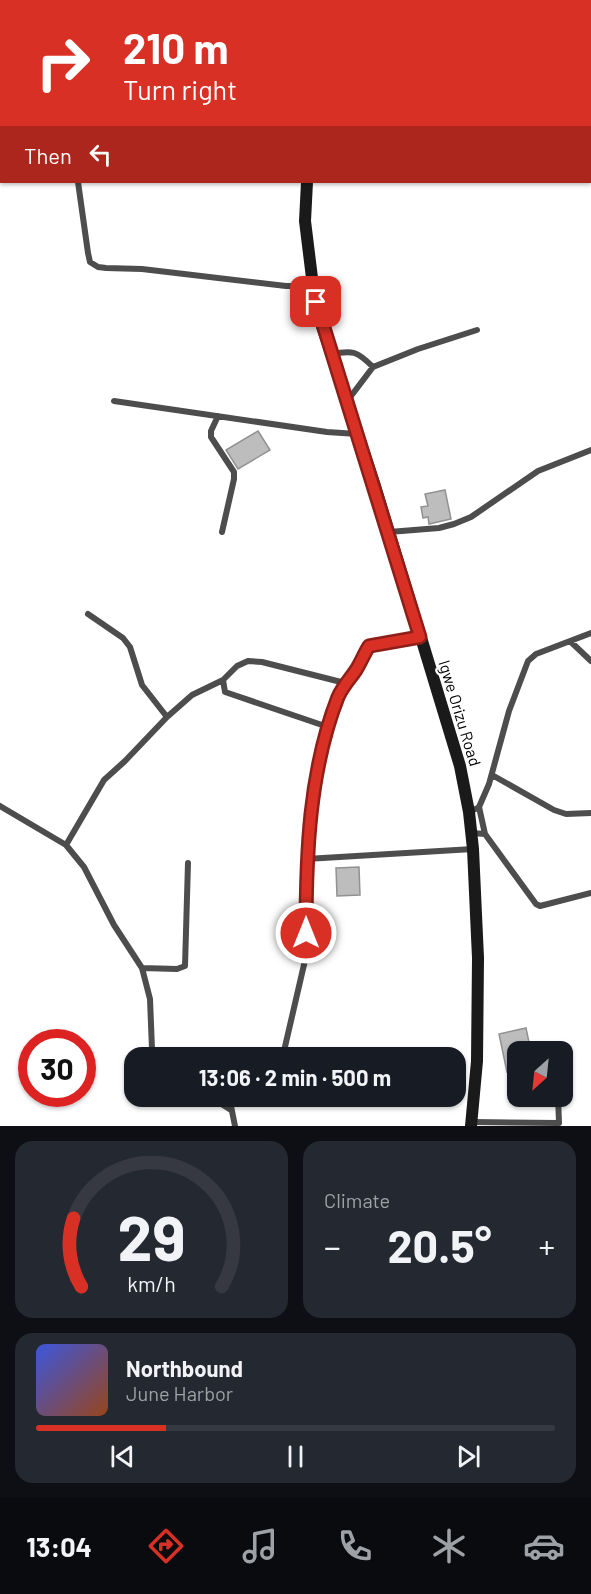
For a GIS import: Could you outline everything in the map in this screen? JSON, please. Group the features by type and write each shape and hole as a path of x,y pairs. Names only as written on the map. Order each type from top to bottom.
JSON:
{"main road":[{"name":"Igwe Orizu Road","path":"307,183 305,221 319,318 474,810 471,833 478,970 477,1061 471,1124"}],"street":[{"path":"78,183 90,262 98,267 153,270 286,286 313,286"},
{"path":"346,402 373,367 418,349 477,330"},
{"path":"331,354 350,350 373,367"},
{"path":"114,401 327,432 357,434"},
{"path":"218,416 211,431 211,437 234,472 222,532"},
{"path":"388,532 439,528 454,524 471,517 538,471 591,450"},
{"path":"88,614 123,638 130,647 142,685 167,717"},
{"path":"591,633 536,654 528,661 509,711 492,775 474,810 485,834 536,904 540,906 591,893"},
{"path":"285,1047 306,956 306,859 319,763 328,727 345,683 356,670 369,646 420,637"},
{"path":"571,642 591,661"},
{"path":"66,845 104,780 192,695 223,680 237,666 248,661 280,666 345,683"},
{"path":"223,680 225,692 328,727"},
{"path":"492,775 560,812 576,815 591,813"},
{"path":"0,806 66,845 84,867 114,926 142,968 150,999 152,1047"},
{"path":"471,833 485,834"},
{"path":"306,859 473,849"},
{"path":"142,968 177,969 184,966 188,863"},
{"path":"226,1107 231,1110"},
{"path":"231,1107 235,1126"},
{"path":"471,1124 559,1123 558,1107"}],"building":[{"path":"258,431 270,450 238,469 226,450"},
{"path":"445,490 451,519 429,524 428,517 423,518 421,507 428,506 425,494"},
{"path":"359,867 360,895 337,896 336,868"},
{"path":"526,1028 529,1041 507,1041 507,1072 499,1034"}],"route":[{"path":"306,933 306,859 319,763 339,695 369,646 420,637 375,486 319,318 316,302"}]}
